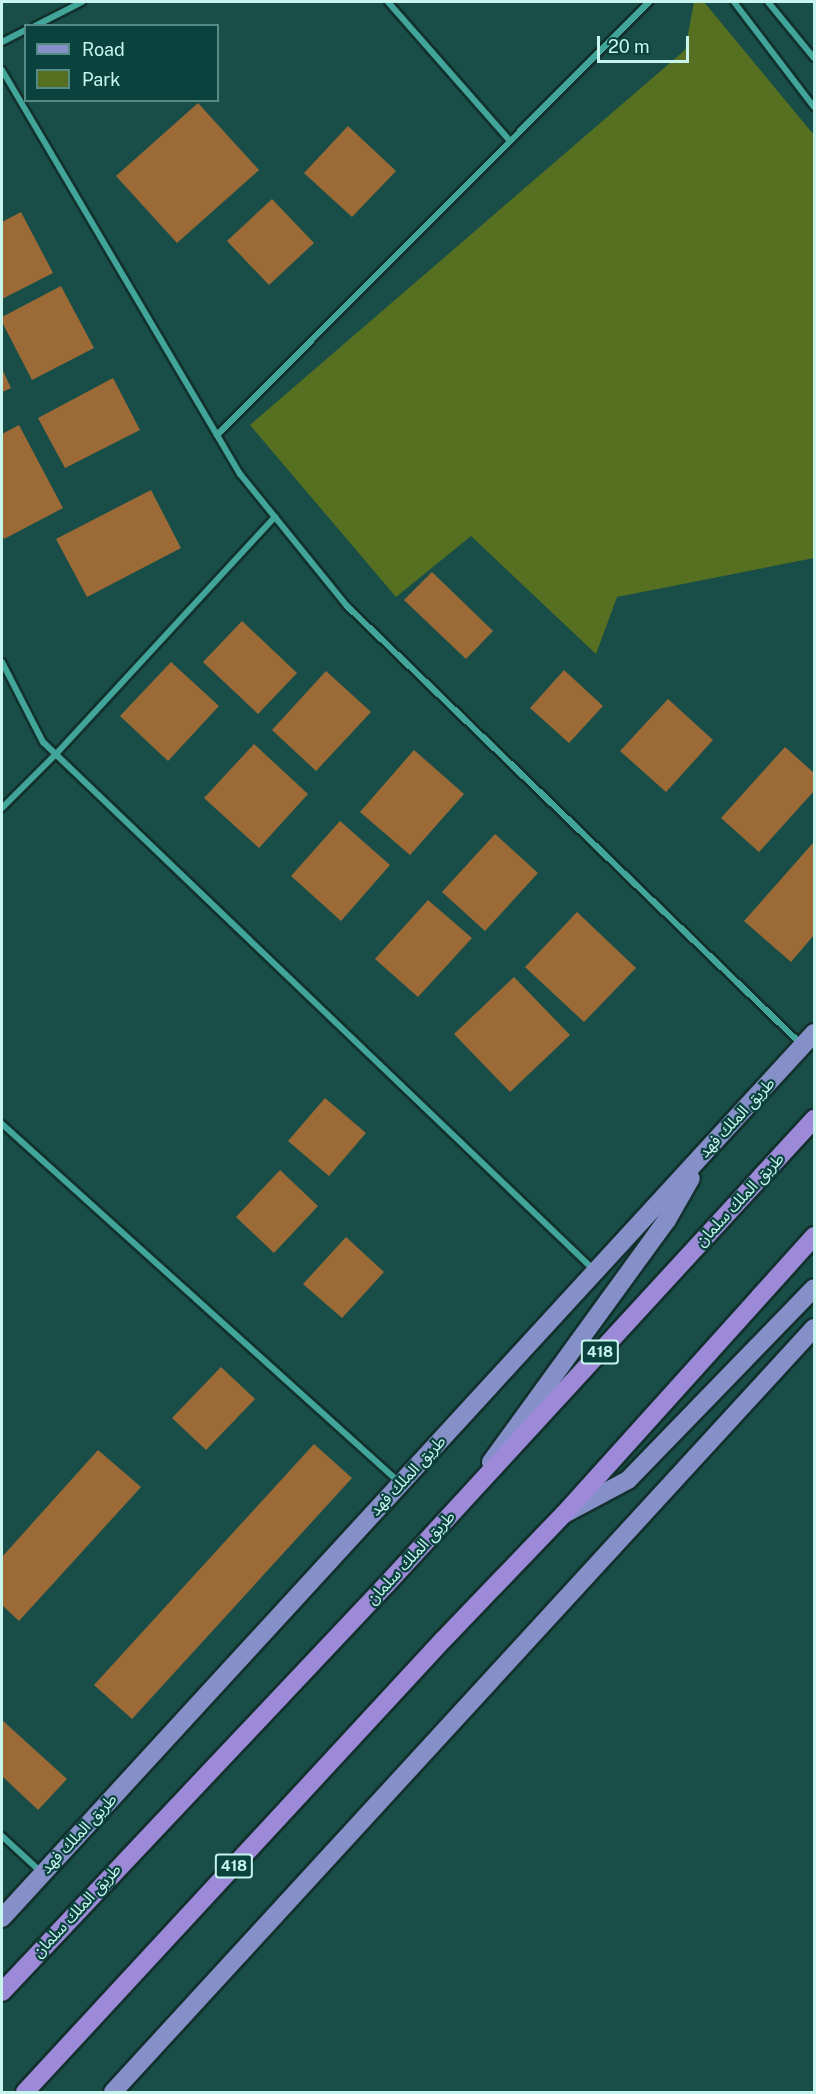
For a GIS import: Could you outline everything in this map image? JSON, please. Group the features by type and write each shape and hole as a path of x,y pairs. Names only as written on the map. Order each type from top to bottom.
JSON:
{"highway":[{"name":"طريق الملك سلمان","path":"2,1992 386,1585 814,1119"},
{"name":"418","path":"25,2092 443,1640 564,1514 814,1236"}],"main road":[{"name":"طريق الملك فهد","path":"2,1918 809,1040"},
{"path":"456,1509 667,1220 709,1148"},
{"path":"564,1514 628,1480 814,1288"},
{"path":"113,2092 814,1328"}],"street":[{"path":"39,24 82,2"},
{"path":"388,2 510,141"},
{"path":"218,435 649,2"},
{"path":"734,2 814,107"},
{"path":"768,2 814,58"},
{"path":"2,42 24,31"},
{"path":"2,70 240,474 347,606 809,1040"},
{"path":"2,808 56,754 275,517"},
{"path":"2,662 44,742 596,1271"},
{"path":"2,1124 400,1484"},
{"path":"2,1836 43,1873"}],"green space":[{"path":"694,2 704,2 814,135 814,558 617,597 596,654 471,536 396,597 250,425 685,50"}],"building":[{"path":"198,103 259,170 177,243 116,176"},
{"path":"348,126 396,171 352,217 304,173"},
{"path":"272,199 314,243 269,285 227,241"},
{"path":"21,212 53,273 2,299 2,222"},
{"path":"61,286 94,348 32,380 2,322 2,317"},
{"path":"2,369 11,388 2,392"},
{"path":"113,378 140,430 65,468 38,418"},
{"path":"19,425 63,508 4,539 2,534 2,434"},
{"path":"151,490 181,548 87,597 56,539"},
{"path":"432,572 493,631 466,659 404,600"},
{"path":"242,621 297,673 258,714 203,662"},
{"path":"171,662 219,706 168,761 120,716"},
{"path":"564,670 603,706 569,743 530,708"},
{"path":"326,671 371,712 316,771 272,730"},
{"path":"668,699 713,740 666,792 620,751"},
{"path":"254,744 308,794 259,848 204,798"},
{"path":"785,747 814,773 814,791 759,852 721,818"},
{"path":"414,750 464,794 410,855 360,812"},
{"path":"340,821 390,865 341,921 291,876"},
{"path":"495,834 538,873 485,931 442,892"},
{"path":"813,843 814,935 791,962 744,921"},
{"path":"428,900 472,938 418,997 375,959"},
{"path":"577,912 636,968 584,1022 525,967"},
{"path":"514,977 570,1035 510,1092 454,1034"},
{"path":"325,1098 366,1133 329,1176 288,1141"},
{"path":"280,1170 318,1206 274,1253 236,1217"},
{"path":"346,1237 384,1272 342,1318 303,1284"},
{"path":"221,1367 255,1399 206,1450 172,1418"},
{"path":"314,1444 352,1478 132,1719 94,1685"},
{"path":"98,1450 141,1487 19,1621 2,1605 2,1557"},
{"path":"2,1720 67,1779 38,1810 2,1776"}]}
